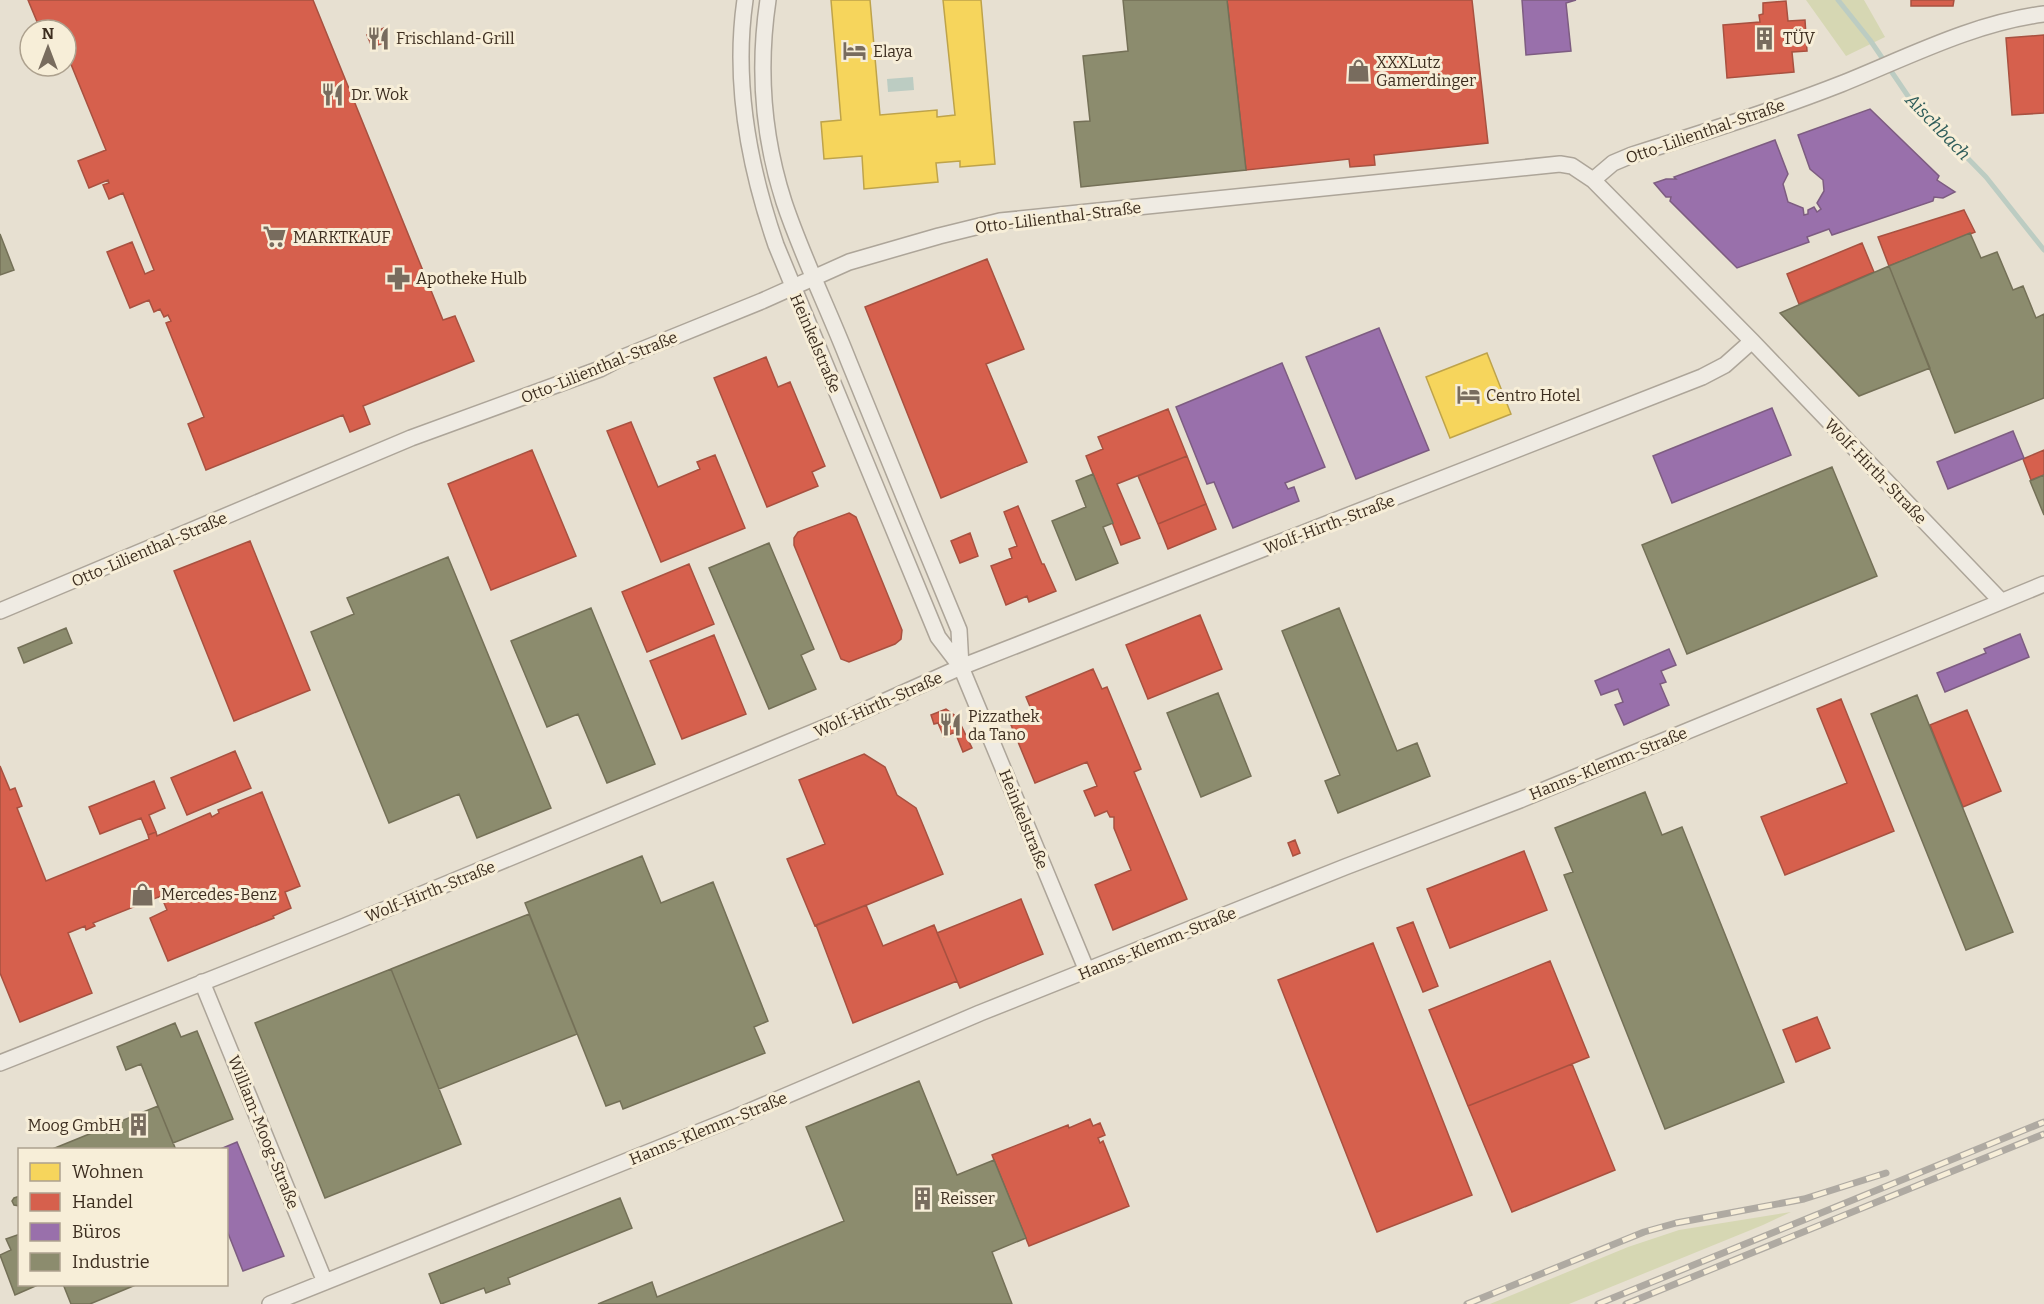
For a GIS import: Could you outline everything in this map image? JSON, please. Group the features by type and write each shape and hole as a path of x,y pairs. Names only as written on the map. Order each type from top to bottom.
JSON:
{"street":[{"name":"Heinkelstraße","path":"745,0 741,62 743,104 749,150 763,207 793,288 938,637 961,667 1087,971"},
{"name":"Heinkelstraße","path":"768,0 762,63 770,146 784,201 959,630 961,667"},
{"name":"Otto-Lilienthal-Straße","path":"0,611 400,443 600,369 849,262 1000,221 1560,164 1572,166 1593,180 1613,163 1632,155 1750,117 1982,29 2044,14"},
{"name":"Wolf-Hirth-Straße","path":"1593,180 1752,341 2001,601"},
{"name":"Wolf-Hirth-Straße","path":"0,1063 367,917 845,719 961,667 1702,377 1725,365 1752,341"},
{"name":"Hanns-Klemm-Straße","path":"270,1304 719,1124 980,1013 1345,867 1520,800 2044,584"},
{"name":"William-Moog-Straße","path":"202,982 325,1281"}],"green space":[{"path":"1806,0 1864,0 1885,37 1846,56"},
{"path":"1791,1212 1569,1304 1490,1304 1628,1247 1679,1230"}],"shaded area":[{"path":"913,77 914,90 888,92 887,79"}],"building: Wohnen":[{"name":"Elaya","path":"831,0 870,0 880,115 937,110 937,117 955,115 943,0 981,0 995,164 960,167 960,161 936,163 938,182 864,189 862,156 824,159 821,122 841,120"},
{"name":"Centro Hotel","path":"1487,353 1511,414 1450,438 1426,377"}],"building: Handel":[{"name":"MARKTKAUF","path":"28,0 313,0 443,320 455,316 474,361 363,406 370,424 350,432 343,415 206,470 188,424 204,417 166,323 171,321 168,315 164,317 160,309 154,312 149,300 130,308 107,252 132,242 145,274 154,270 123,193 109,199 103,185 109,183 108,180 89,188 78,161 106,150 77,78 78,18 36,18"},
{"name":"XXXLutz Gamerdinger","path":"1227,0 1472,0 1488,143 1374,155 1375,165 1350,167 1349,159 1246,170"},
{"path":"1911,0 1954,0 1953,6 1911,6"},
{"name":"TÜV","path":"1786,1 1788,21 1805,20 1807,51 1792,52 1794,72 1727,78 1723,25 1760,22 1759,15 1763,14 1763,3"},
{"name":"Frischland-Grill","path":"384,28 389,41 372,47 367,35"},
{"path":"2044,35 2044,113 2012,115 2006,38"},
{"path":"1964,210 1975,232 1889,266 1878,237"},
{"path":"1862,243 1874,272 1799,304 1787,274"},
{"path":"987,259 1024,349 986,364 1027,462 941,498 865,307"},
{"path":"766,357 778,387 790,382 825,466 812,472 818,486 767,507 714,378"},
{"path":"1168,409 1187,456 1117,484 1140,538 1121,545 1086,456 1103,449 1098,437"},
{"path":"631,422 658,487 700,469 697,462 715,455 745,528 661,562 607,431"},
{"path":"532,450 576,556 491,590 448,484"},
{"path":"2044,450 2044,475 2031,480 2023,459"},
{"path":"1187,456 1206,504 1158,524 1138,476"},
{"path":"1206,504 1216,529 1168,549 1158,524"},
{"path":"1018,506 1056,591 1029,602 1027,596 1006,605 991,566 1012,558 1009,549 1017,546 1004,512"},
{"path":"849,513 856,517 902,630 901,639 895,644 849,662 841,659 794,545 794,538 798,532"},
{"path":"970,533 978,556 960,563 951,541"},
{"path":"250,541 310,690 234,721 174,571"},
{"path":"689,564 714,624 647,652 622,592"},
{"path":"1200,615 1222,669 1148,699 1126,645"},
{"path":"714,635 746,714 682,739 650,661"},
{"path":"1093,669 1102,689 1107,687 1141,769 1134,772 1187,899 1113,930 1095,885 1131,870 1114,828 1114,817 1110,817 1107,811 1095,816 1084,791 1097,786 1087,762 1035,783 1011,725 1034,716 1026,697"},
{"path":"1841,699 1894,831 1785,875 1761,817 1847,783 1817,709"},
{"path":"946,709 957,717 972,748 963,752 955,732 944,737 938,723 934,724 931,715"},
{"path":"1967,710 2001,791 1963,807 1930,725"},
{"path":"235,751 251,788 187,815 171,778"},
{"path":"864,754 885,767 897,795 916,808 943,874 815,926 787,859 825,844 799,780"},
{"name":"Mercedes-Benz","path":"0,766 10,790 15,788 22,806 17,808 46,881 149,839 148,835 156,832 157,836 210,813 212,817 219,813 218,810 262,792 300,886 285,892 291,908 273,916 274,918 168,961 150,918 167,910 161,896 93,923 95,926 86,930 85,926 68,933 92,993 20,1022 0,973"},
{"path":"154,781 165,808 149,815 156,832 148,835 141,818 100,834 89,807"},
{"path":"1295,840 1300,853 1293,856 1288,843"},
{"path":"1524,851 1547,910 1450,948 1427,889"},
{"path":"1021,899 1043,954 960,988 937,933"},
{"path":"866,905 883,946 934,925 957,981 853,1023 816,925"},
{"path":"1413,922 1438,986 1423,992 1397,928"},
{"path":"1373,943 1472,1195 1377,1232 1278,980"},
{"path":"1550,961 1589,1057 1468,1106 1429,1010"},
{"path":"1817,1017 1830,1048 1796,1062 1783,1030"},
{"path":"1572,1064 1615,1170 1512,1212 1468,1106"},
{"path":"1090,1119 1093,1126 1100,1123 1105,1135 1098,1138 1100,1143 1103,1141 1129,1206 1029,1246 992,1155 1068,1125 1069,1128"}],"building: Büros":[{"path":"1522,0 1576,0 1566,3 1571,51 1526,55"},
{"path":"1870,109 1939,176 1937,180 1955,192 1943,198 1934,197 1933,201 1832,235 1829,229 1807,237 1809,242 1737,268 1670,201 1671,197 1666,197 1654,183 1676,179 1674,177 1775,140 1788,174 1783,184 1788,202 1803,208 1804,215 1814,207 1817,212 1821,209 1817,203 1824,191 1823,180 1810,169 1798,135"},
{"path":"1379,328 1429,450 1356,479 1306,357"},
{"path":"1282,363 1325,467 1285,483 1288,489 1294,487 1299,501 1233,528 1214,482 1207,484 1176,407"},
{"path":"1772,408 1791,455 1672,503 1653,456"},
{"path":"2013,431 2024,458 1948,489 1937,462"},
{"path":"2020,634 2029,657 1945,692 1937,673 1986,653 1984,649"},
{"path":"1669,649 1676,665 1661,671 1666,682 1660,684 1669,705 1624,725 1615,705 1623,702 1618,689 1601,695 1595,681"},
{"path":"237,1142 284,1256 243,1271 228,1233 228,1148 223,1148"}],"building: Industrie":[{"path":"1123,0 1227,0 1246,170 1081,187 1074,122 1090,121 1083,56 1128,51"},
{"path":"1970,233 1981,258 1997,252 2013,290 2023,286 2036,318 2044,314 2044,398 1955,433 1889,266"},
{"path":"0,234 14,270 0,275"},
{"path":"1889,266 1930,368 1859,396 1780,313"},
{"path":"1832,467 1877,576 1687,654 1642,545"},
{"path":"1093,474 1113,523 1103,527 1118,563 1076,580 1052,521 1086,507 1076,481"},
{"path":"2044,475 2044,515 2030,481"},
{"path":"769,543 814,649 801,655 816,689 769,709 709,568"},
{"path":"448,557 551,808 477,838 459,794 389,823 311,632 354,614 347,598"},
{"path":"591,608 655,764 607,783 578,714 547,727 511,641"},
{"path":"1339,608 1397,751 1417,743 1430,776 1338,813 1325,781 1340,775 1282,631"},
{"path":"66,628 72,643 24,663 18,648"},
{"path":"1218,693 1251,776 1201,797 1167,713"},
{"path":"1917,695 2013,932 1966,950 1871,714"},
{"path":"1645,792 1662,835 1682,827 1784,1082 1665,1129 1564,875 1573,872 1555,828"},
{"path":"642,856 661,903 713,882 768,1021 754,1027 765,1053 623,1109 620,1101 606,1106 525,903"},
{"path":"529,914 577,1034 439,1089 391,969"},
{"path":"391,969 461,1144 325,1198 255,1023"},
{"path":"175,1023 181,1037 197,1031 233,1119 173,1143 141,1064 126,1070 117,1047"},
{"name":"Reisser","path":"919,1081 957,1175 994,1160 1026,1238 992,1252 1012,1304 598,1304 652,1282 657,1297 844,1221 806,1127"},
{"name":"Moog GmbH","path":"158,1106 175,1148 55,1148"},
{"path":"18,1197 18,1206 14,1205 12,1201"},
{"path":"620,1198 632,1228 508,1278 510,1284 486,1293 484,1288 441,1304 429,1274"},
{"path":"18,1235 18,1286 35,1286 15,1295 0,1255 11,1250 6,1239"},
{"path":"64,1286 133,1286 90,1304 71,1304"}],"waterway":[{"name":"Aischbach","path":"1838,0 1870,40 1910,99 1986,177 2044,250"}],"railway":[{"path":"1598,1304 2044,1122"},
{"path":"1626,1304 2044,1134"},
{"path":"1467,1304 1644,1232 1676,1223 1804,1199 1886,1173"}],"place":[{"name":"Frischland-Grill","path":"378,38"},
{"name":"TÜV","path":"1765,38"},
{"name":"Elaya","path":"855,51"},
{"name":"XXXLutz Gamerdinger","path":"1358,71"},
{"name":"Dr. Wok","path":"333,94"},
{"name":"MARKTKAUF","path":"275,237"},
{"name":"Apotheke Hulb","path":"398,278"},
{"name":"Centro Hotel","path":"1468,395"},
{"name":"Pizzathek da Tano","path":"950,725"},
{"name":"Mercedes-Benz","path":"143,894"},
{"name":"Moog GmbH","path":"139,1125"},
{"name":"Reisser","path":"922,1198"}]}
